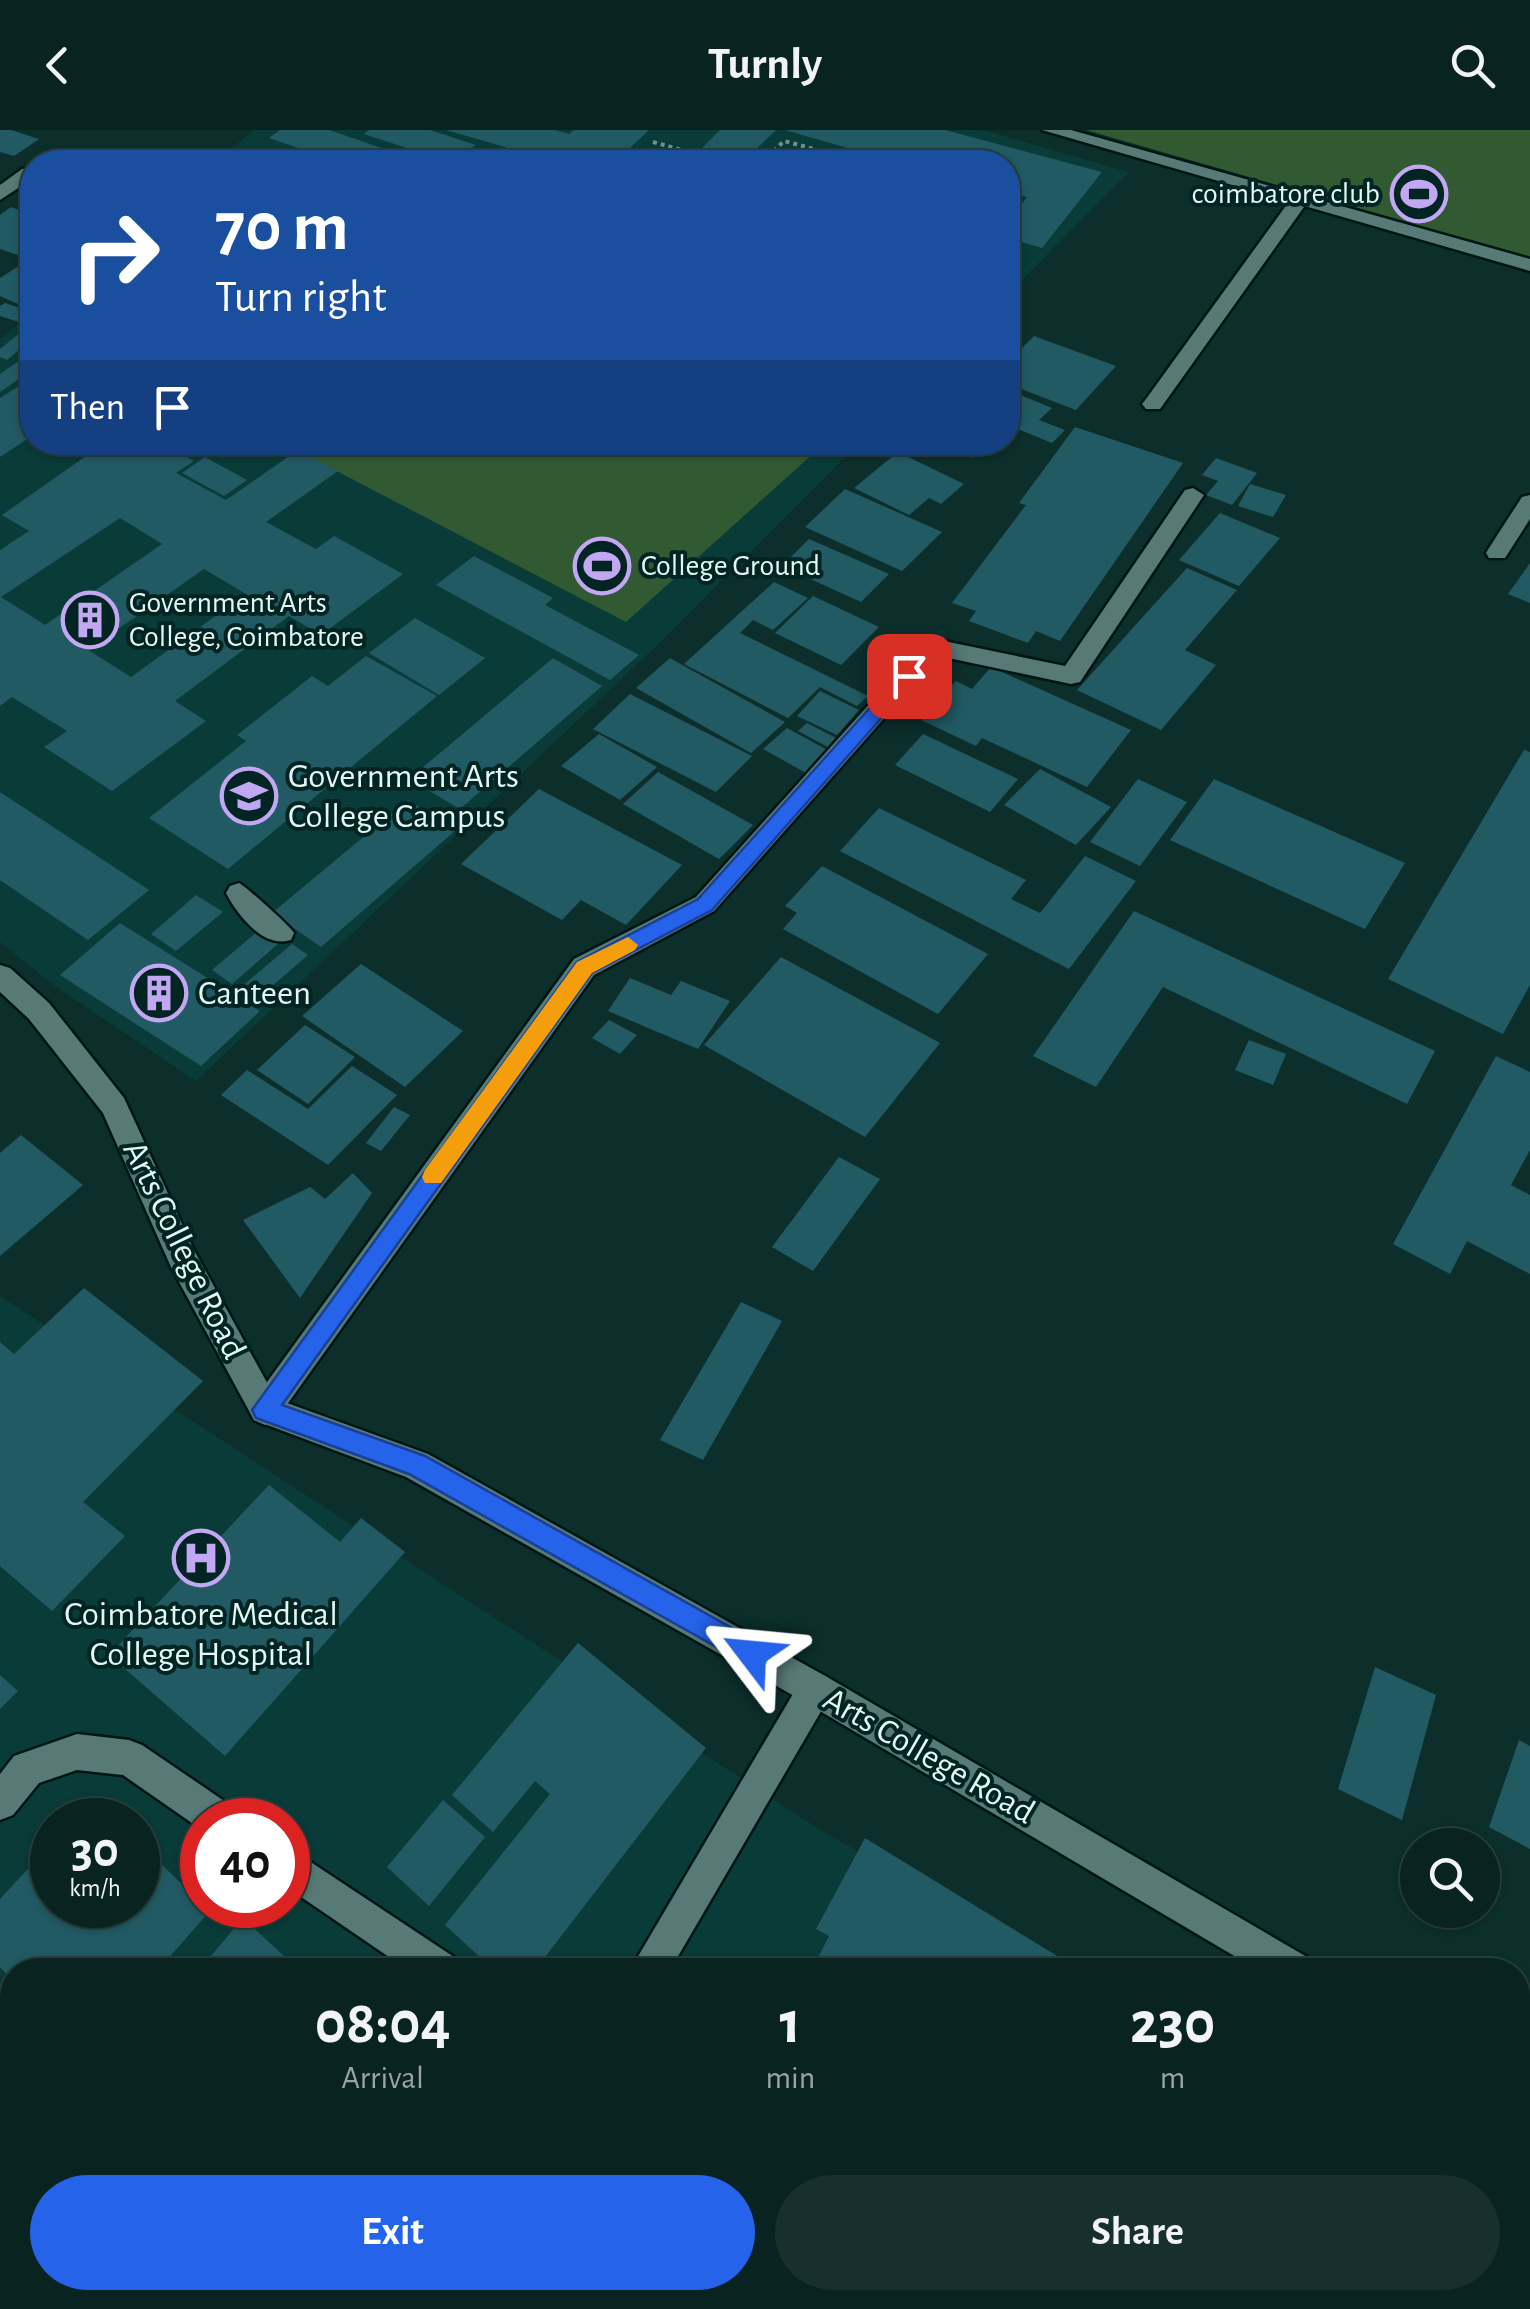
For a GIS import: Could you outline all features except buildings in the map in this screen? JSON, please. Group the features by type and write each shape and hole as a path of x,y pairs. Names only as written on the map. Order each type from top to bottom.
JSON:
{"street":[{"path":"1051,130 1530,265"},
{"path":"1152,404 1300,200"},
{"path":"264,1410 584,968 705,904 934,647 1072,676 1193,495"},
{"path":"1497,553 1530,502"},
{"path":"239,893 255,916 281,934"},
{"name":"Arts College Road","path":"0,976 40,1011 114,1106 182,1258 264,1410 416,1465 815,1689 1274,1958"},
{"path":"657,1958 815,1689"},
{"path":"0,1802 28,1769 77,1752 129,1758 188,1798"},
{"path":"310,1881 423,1958"}],"path":[{"path":"775,150 784,141 820,150"},
{"path":"653,142 682,150"}],"shaded area":[{"path":"254,130 983,130 1129,172 1020,282 1020,150 230,150"},
{"name":"Government Arts College Campus","path":"20,322 20,455 847,455 651,651 196,1081 55,986 0,942 0,339"},
{"name":"Coimbatore Medical College Hospital","path":"0,1296 819,1829 1041,1958 0,1958"}],"green space":[{"name":"coimbatore club","path":"1086,130 1530,130 1530,258"},
{"name":"College Ground","path":"306,455 812,455 626,622"}],"slow traffic":[{"path":"433,1177 584,968 628,945"}],"place":[{"name":"coimbatore club","path":"1419,194"},
{"name":"College Ground","path":"602,566"},
{"name":"Government Arts College, Coimbatore","path":"90,620"},
{"name":"Government Arts College Campus","path":"249,796"},
{"name":"Canteen","path":"159,993"},
{"name":"Coimbatore Medical College Hospital","path":"201,1558"}],"route":[{"path":"752,1654 416,1465 264,1410 584,968 705,904 909,676"}]}
